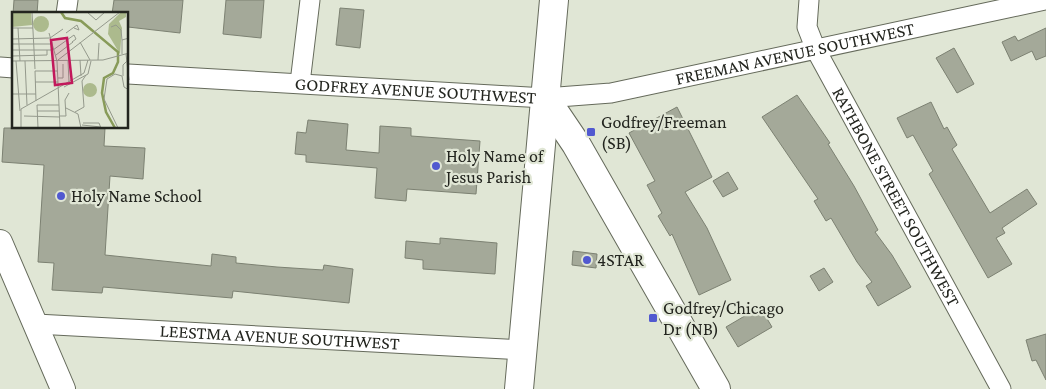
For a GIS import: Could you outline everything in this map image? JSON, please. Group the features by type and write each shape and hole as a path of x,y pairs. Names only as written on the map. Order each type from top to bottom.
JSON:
{"main road":[{"path":"519,389 554,0"},
{"name":"GODFREY AVENUE SOUTHWEST","path":"545,98 576,144 716,389"}],"street":[{"path":"300,83 310,0"},
{"name":"RATHBONE STREET SOUTHWEST","path":"809,0 807,27 816,50 1001,389"},
{"name":"FREEMAN AVENUE SOUTHWEST","path":"545,98 603,94 1045,0"},
{"name":"GODFREY AVENUE SOUTHWEST","path":"129,74 545,98"},
{"path":"0,242 63,389"},
{"name":"LEESTMA AVENUE SOUTHWEST","path":"36,324 522,350"}],"building":[{"path":"14,0 38,0 37,12 13,12"},
{"path":"114,0 183,0 180,33 129,27 129,12 112,12"},
{"path":"226,0 264,0 261,38 223,34"},
{"path":"340,8 364,10 360,48 336,45"},
{"path":"1046,28 1046,56 1036,60 1032,51 1011,61 1002,42 1015,36 1018,41"},
{"path":"954,48 974,84 957,93 936,58"},
{"path":"797,95 830,143 828,144 878,230 875,232 892,255 911,287 878,306 866,286 872,282 857,262 831,218 826,221 814,201 818,199 762,117"},
{"path":"931,102 944,129 947,127 957,145 952,149 990,213 1027,189 1037,204 1002,228 1005,233 996,238 1012,264 988,278 929,174 933,171 913,135 907,138 897,118"},
{"path":"677,107 712,177 685,192 707,228 731,280 699,295 672,234 670,236 658,216 662,213 647,185 655,181 629,133"},
{"path":"308,120 348,124 346,150 379,153 380,126 411,128 411,136 480,141 476,194 407,189 406,201 375,198 377,168 306,162 306,155 295,154 297,132 306,133"},
{"path":"4,128 105,129 104,146 145,148 143,179 110,176 105,255 211,266 212,254 236,257 236,263 323,270 324,265 353,269 349,303 233,291 232,298 103,287 102,293 52,290 54,263 38,262 44,165 2,162"},
{"path":"728,172 738,189 723,197 713,181"},
{"path":"440,238 497,243 495,274 423,269 423,260 405,258 406,241 440,244"},
{"path":"573,251 597,254 596,268 572,265"},
{"path":"824,268 833,282 819,291 810,276"},
{"path":"760,307 772,327 738,347 726,327"},
{"path":"1046,334 1046,380 1036,360 1032,361 1026,340"}],"place":[{"name":"Godfrey/Freeman (SB)","path":"591,132"},
{"name":"Holy Name of Jesus Parish","path":"436,166"},
{"name":"Holy Name School","path":"61,196"},
{"name":"4STAR","path":"587,260"},
{"name":"Godfrey/Chicago Dr (NB)","path":"653,318"}]}
